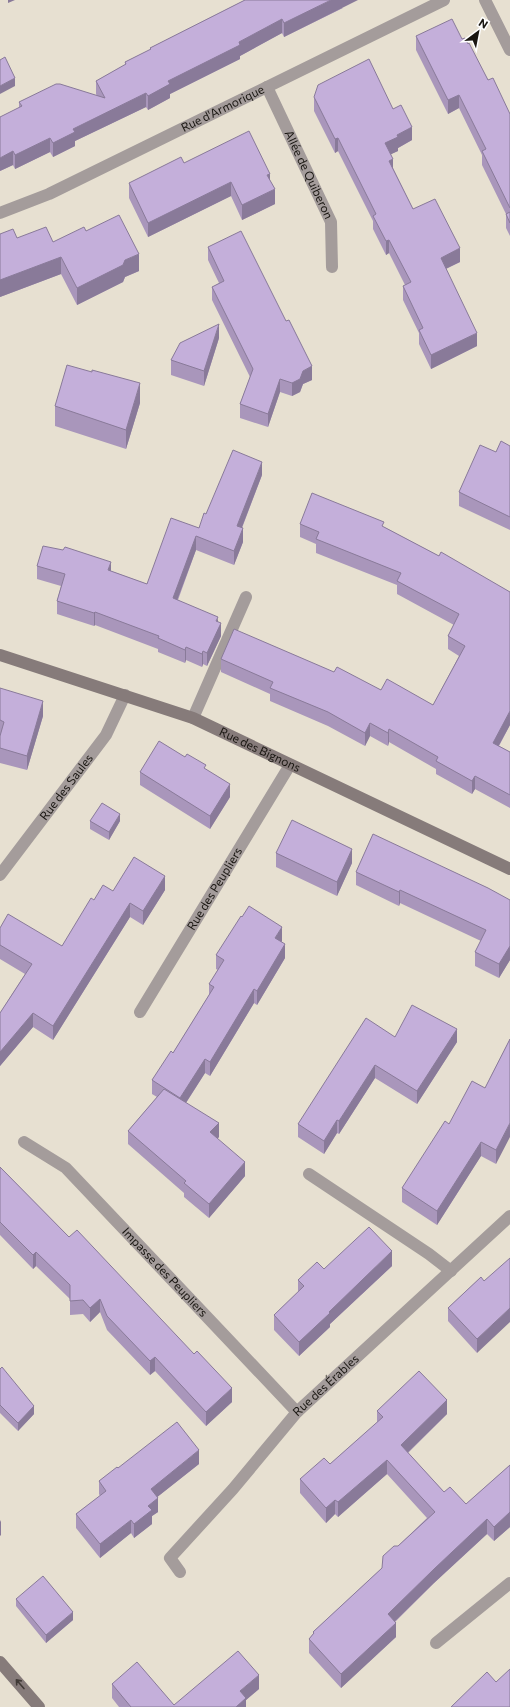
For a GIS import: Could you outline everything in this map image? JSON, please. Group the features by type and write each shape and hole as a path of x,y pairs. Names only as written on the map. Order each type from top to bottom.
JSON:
{"street":[{"name":"Rue d'Armorique","path":"0,214 49,194 444,0"},
{"path":"485,0 510,50"},
{"name":"Allée de Quiberon","path":"266,87 331,222 332,267"},
{"path":"193,718 246,597"},
{"name":"Rue des Bignons","path":"0,655 193,718 510,869"},
{"name":"Rue des Saules","path":"0,875 106,735 125,695"},
{"name":"Rue des Peupliers","path":"140,1012 290,765"},
{"name":"Impasse des Peupliers","path":"24,1142 66,1168 297,1412"},
{"path":"309,1174 452,1271"},
{"name":"Rue des Érables","path":"180,1572 170,1558 233,1489 297,1412 510,1216"},
{"path":"436,1643 510,1583"},
{"path":"0,1662 39,1707"}],"building":[{"path":"245,0 331,0 284,23 282,19 239,42 240,45 168,81 170,84 148,96 146,93 73,129 75,132 53,143 50,138 15,155 13,151 0,158 0,117 22,106 19,102 56,84 105,98 96,81 126,64 125,62 151,49 150,48"},
{"path":"452,19 462,39 465,38 468,44 469,43 488,80 493,78 510,114 510,208 482,151 486,149 459,95 448,100 416,36"},
{"path":"5,57 15,78 0,86 0,60"},
{"path":"369,59 393,109 401,105 412,127 397,135 398,137 385,143 393,159 389,161 413,209 435,199 460,248 441,258 477,333 431,355 419,330 423,328 403,286 411,282 389,240 386,241 373,216 376,214 338,138 335,139 314,97 318,85"},
{"path":"249,131 270,174 267,175 275,189 242,205 231,182 148,223 129,183 181,157 184,163"},
{"path":"510,212 510,223 506,214"},
{"path":"119,215 139,254 125,260 123,265 77,288 61,257 0,280 0,234 13,229 17,238 46,227 53,242 84,227 86,231"},
{"path":"241,231 286,321 289,320 312,366 303,371 300,379 292,383 280,379 268,414 240,404 253,369 212,287 224,281 208,247"},
{"path":"219,324 204,371 171,360 180,343"},
{"path":"67,365 140,383 126,430 55,406"},
{"path":"501,441 510,446 510,517 459,492 480,445 496,452"},
{"path":"233,450 262,462 237,526 243,528 234,551 196,536 173,598 218,617 216,621 221,623 207,653 203,651 202,654 186,647 185,650 158,638 159,636 95,612 94,613 57,601 65,574 37,566 43,546 63,550 65,547 111,562 108,570 147,584 171,518 199,528 204,513 206,514"},
{"path":"312,493 384,522 382,526 439,556 441,552 510,592 510,711 493,743 510,752 510,795 475,776 472,781 436,761 438,757 389,729 388,733 370,723 365,733 328,712 270,688 273,682 221,659 234,629 334,672 337,667 381,690 387,679 433,705 465,646 448,636 459,614 397,581 401,573 316,539 319,532 300,524"},
{"path":"0,688 43,701 27,756 0,748 0,736 4,722 0,720"},
{"path":"159,741 185,757 187,754 206,765 204,768 230,784 210,816 140,772"},
{"path":"102,803 120,814 109,832 90,821"},
{"path":"292,820 352,849 337,882 276,853"},
{"path":"373,834 488,888 510,900 510,946 499,964 475,952 486,930 400,890 399,892 356,872"},
{"path":"134,857 165,876 143,911 130,903 53,1026 33,1013 0,1052 0,1013 32,964 0,945 0,928 8,914 62,946 91,898 94,900 103,885 113,891"},
{"path":"249,906 282,927 275,938 285,944 257,991 254,989 210,1062 205,1059 180,1098 152,1080 171,1051 173,1053 214,987 209,984 224,960 216,955"},
{"path":"412,1005 457,1029 417,1091 375,1065 339,1121 337,1120 324,1141 298,1124 366,1018 395,1037"},
{"path":"510,1039 510,1123 496,1150 481,1142 437,1211 402,1188 445,1121 449,1124 472,1081 485,1088"},
{"path":"164,1089 219,1123 210,1132 245,1162 209,1204 184,1183 186,1181 128,1131"},
{"path":"0,1167 69,1237 77,1230 194,1354 197,1351 232,1388 206,1412 155,1357 150,1361 107,1316 100,1299 90,1308 83,1300 70,1301 70,1285 36,1252 33,1255 0,1222"},
{"path":"369,1227 392,1251 299,1342 274,1315 304,1286 298,1280 317,1262 324,1269"},
{"path":"510,1258 510,1308 477,1339 448,1308 481,1277 484,1281"},
{"path":"2,1367 34,1406 18,1423 0,1405 0,1369"},
{"path":"419,1371 447,1400 401,1445 444,1492 450,1487 466,1504 510,1465 510,1512 494,1527 487,1519 434,1569 388,1614 396,1623 341,1674 309,1639 314,1633 313,1632 382,1568 383,1556 394,1546 398,1546 435,1512 387,1460 338,1502 335,1500 326,1508 300,1479 324,1458 330,1464 383,1417 377,1411"},
{"path":"177,1422 199,1450 151,1489 158,1498 148,1506 152,1510 134,1524 131,1520 100,1544 76,1514 106,1491 99,1481"},
{"path":"43,1576 73,1612 46,1635 16,1599"},
{"path":"238,1651 259,1675 240,1691 246,1698 236,1707 131,1707 112,1684 137,1662 174,1705"},
{"path":"510,1669 510,1707 451,1707 487,1672 496,1682"}]}
